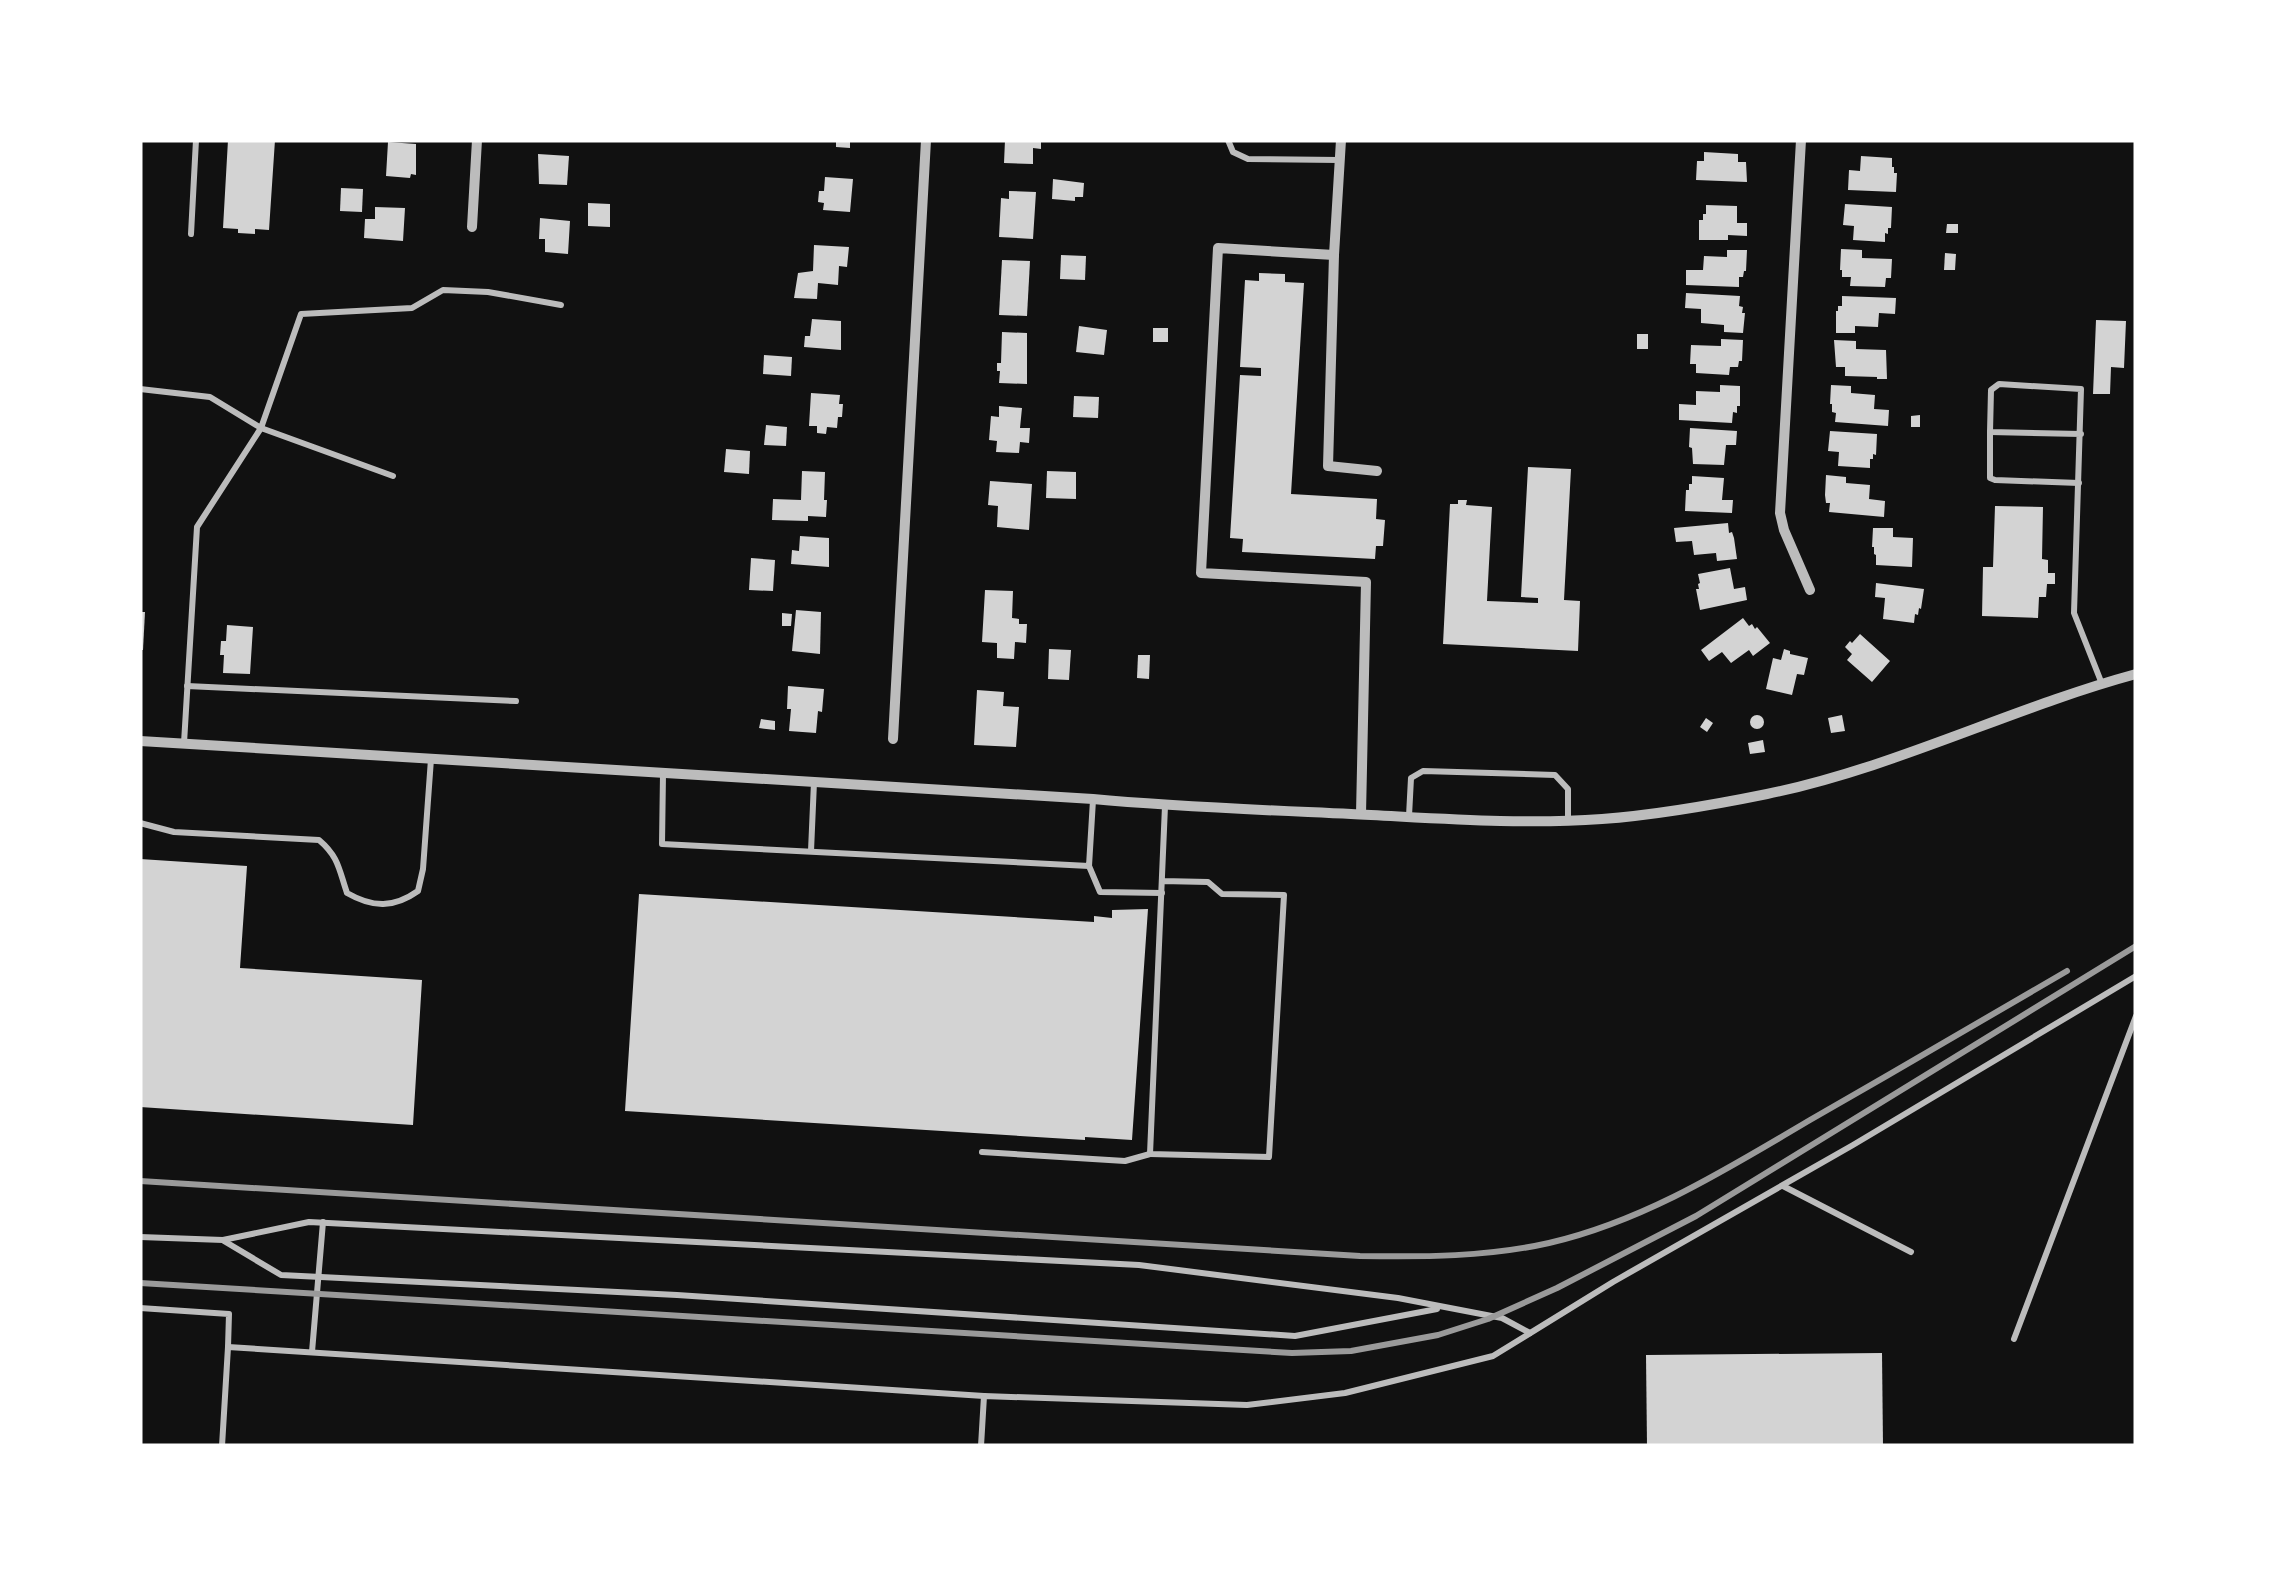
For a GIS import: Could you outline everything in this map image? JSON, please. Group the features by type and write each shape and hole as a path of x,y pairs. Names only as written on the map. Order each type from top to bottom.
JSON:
{"street":[{"path":"472,227 478,140"},
{"path":"893,738 926,140"},
{"path":"1341,140 1328,466 1377,470"},
{"path":"1801,140 1780,512 1810,590"},
{"path":"1334,255 1218,248 1201,574 1366,582 1361,814"},
{"path":"140,741 1166,806 1524,822 1603,819 1770,794 1851,772 2136,674"}],"lane":[{"path":"191,234 196,140"},
{"path":"1228,140 1232,152 1248,160 1340,160"},
{"path":"184,744 197,527 261,428 301,314 412,308 443,290 488,292 561,305"},
{"path":"2079,483 1990,478 1991,390 1999,384 2082,389 2081,434 2074,613 2102,684"},
{"path":"140,389 210,397 261,428 393,476"},
{"path":"1990,432 2081,434"},
{"path":"188,686 516,702"},
{"path":"140,823 174,832 320,840 332,850 347,893 378,904 400,904 418,891 424,869 431,758"},
{"path":"1408,817 1411,778 1423,771 1555,775 1568,789 1568,820"},
{"path":"663,774 662,844 1089,866"},
{"path":"811,851 814,782"},
{"path":"1093,799 1089,866 1100,892 1162,892"},
{"path":"1150,1154 1166,806"},
{"path":"982,1152 1125,1161 1150,1154 1270,1157 1284,895 1222,894 1208,882 1162,882"},
{"path":"228,1346 984,1396 1247,1404 1345,1393 1493,1356 2136,976"},
{"path":"2014,1339 2136,1016"},
{"path":"1782,1185 1911,1252"},
{"path":"140,1236 223,1240 323,1222 1139,1265 1398,1298 1502,1318 1530,1333"},
{"path":"312,1352 323,1222"},
{"path":"223,1240 280,1276 677,1296 1295,1336 1445,1307"},
{"path":"140,1308 229,1314 222,1446"},
{"path":"981,1446 984,1396"}],"building":[{"path":"228,140 275,140 269,230 255,229 255,234 223,228"},
{"path":"836,140 850,140 850,148 836,147"},
{"path":"1005,140 1041,140 1041,149 1033,148 1033,164 1004,163"},
{"path":"388,142 416,144 416,175 386,176"},
{"path":"1704,152 1738,154 1738,162 1746,162 1747,182 1696,180 1697,161 1704,161"},
{"path":"538,154 569,156 567,185 539,184"},
{"path":"1861,156 1892,158 1897,173 1896,192 1848,190 1849,170 1860,171"},
{"path":"825,177 853,179 850,212 823,210 824,203 818,202"},
{"path":"1053,179 1084,183 1083,197 1075,197 1075,201 1052,199"},
{"path":"341,188 363,189 362,212 340,211"},
{"path":"1009,191 1036,192 1033,239 999,237 1001,198 1009,199"},
{"path":"588,203 610,204 610,227 588,226"},
{"path":"1845,204 1892,207 1891,228 1885,233 1885,242 1853,240 1854,226 1843,225"},
{"path":"1706,205 1737,206 1737,223 1747,223 1747,236 1699,240 1699,220 1706,214"},
{"path":"375,207 405,208 403,241 364,238 365,219 375,219"},
{"path":"540,218 570,221 568,254 545,252 545,239 539,239"},
{"path":"1947,224 1958,224 1958,233 1946,233"},
{"path":"814,245 849,247 847,267 839,266 838,285 818,283 817,299 794,298 798,273 813,271"},
{"path":"1841,249 1862,250 1862,258 1892,259 1891,278 1886,278 1885,287 1850,286 1851,277 1842,277 1840,270"},
{"path":"1727,250 1747,250 1746,271 1739,277 1739,287 1686,285 1686,270 1703,270 1704,256 1727,257"},
{"path":"1945,253 1956,254 1955,270 1944,270"},
{"path":"1061,255 1086,256 1085,280 1060,279"},
{"path":"1002,260 1030,261 1027,316 999,315"},
{"path":"1259,273 1285,274 1285,282 1304,283 1291,494 1377,499 1376,519 1385,520 1383,546 1376,546 1375,559 1242,552 1243,539 1230,538 1240,375 1261,376 1261,368 1240,367 1245,280 1259,281"},
{"path":"1686,293 1740,296 1739,306 1745,313 1743,333 1724,332 1724,325 1701,323 1701,309 1685,308"},
{"path":"1842,296 1896,298 1895,314 1879,313 1878,327 1855,326 1855,333 1836,333 1836,311 1842,306"},
{"path":"812,319 841,321 841,350 804,347"},
{"path":"2096,320 2126,321 2124,368 2111,367 2110,394 2093,394"},
{"path":"1079,326 1107,330 1104,355 1076,352"},
{"path":"1153,328 1168,328 1168,342 1153,342"},
{"path":"1002,332 1027,333 1027,384 999,383 997,363 1001,363"},
{"path":"1637,334 1648,334 1648,349 1637,349"},
{"path":"1721,339 1743,340 1738,367 1730,367 1729,375 1696,373 1696,364 1690,364 1691,345 1721,346"},
{"path":"1834,340 1856,341 1856,349 1886,350 1887,379 1845,376 1845,367 1836,367"},
{"path":"764,355 792,357 791,376 763,374"},
{"path":"1720,385 1740,386 1740,406 1737,413 1733,412 1732,423 1679,420 1679,404 1696,405 1696,391 1720,392"},
{"path":"1831,385 1851,386 1851,393 1875,395 1874,409 1889,410 1888,426 1835,422 1836,413 1830,404"},
{"path":"811,393 840,395 842,417 838,417 837,428 827,427 826,434 817,433 817,426 809,426"},
{"path":"1074,396 1099,397 1098,418 1073,417"},
{"path":"999,406 1022,408 1020,428 1030,428 1029,443 1020,442 1019,453 996,452 997,441 989,440 991,416 999,417"},
{"path":"1920,415 1920,427 1911,427 1911,416"},
{"path":"766,425 787,427 786,446 764,445"},
{"path":"1690,428 1737,431 1736,445 1726,445 1724,465 1693,464"},
{"path":"1830,431 1877,434 1876,455 1870,459 1870,468 1838,466 1839,452 1828,451"},
{"path":"726,449 750,451 749,474 724,472"},
{"path":"1528,467 1571,469 1564,600 1580,601 1578,651 1443,644 1450,504 1458,504 1458,500 1467,500 1466,505 1492,507 1487,601 1538,603 1538,598 1521,597"},
{"path":"802,471 825,472 826,517 772,520 773,499 801,500"},
{"path":"1047,471 1076,472 1076,499 1046,498"},
{"path":"1826,475 1846,477 1846,483 1870,485 1869,499 1885,501 1884,517 1829,512"},
{"path":"1692,476 1724,478 1722,500 1733,500 1732,513 1685,511 1686,490 1692,484"},
{"path":"990,481 1032,484 1029,530 997,527 998,506 988,505"},
{"path":"1995,506 2043,507 2042,559 2048,560 2048,573 2055,573 2055,584 2047,584 2046,597 2039,597 2038,618 1982,616 1983,567 1993,567"},
{"path":"1728,523 1737,559 1717,561 1716,553 1694,555 1692,541 1676,542 1674,528"},
{"path":"1873,528 1893,528 1893,537 1913,538 1912,567 1876,565"},
{"path":"800,536 829,538 829,567 791,564 792,550 799,551"},
{"path":"751,558 775,560 773,591 749,590"},
{"path":"1730,568 1734,589 1745,587 1747,600 1700,610 1698,574"},
{"path":"1876,583 1924,589 1914,623 1883,619 1885,598 1875,597"},
{"path":"985,590 1013,591 1012,618 1027,624 1026,643 1015,642 1014,659 997,658 997,643 982,642"},
{"path":"796,610 821,612 820,654 792,651"},
{"path":"140,612 145,612 143,650 140,650"},
{"path":"782,613 792,614 791,626 782,626"},
{"path":"1743,618 1770,643 1753,656 1749,650 1731,663 1722,652 1709,661 1701,650"},
{"path":"227,625 253,627 250,674 223,673 221,641 226,641"},
{"path":"1860,634 1890,661 1872,682 1847,660 1852,654 1845,647"},
{"path":"1049,649 1071,650 1069,680 1048,679"},
{"path":"1784,649 1808,658 1804,675 1797,674 1792,695 1766,689 1773,658 1781,660"},
{"path":"1138,655 1150,655 1149,679 1137,678"},
{"path":"788,686 824,689 816,733 789,731"},
{"path":"977,690 1004,692 1003,706 1019,707 1016,747 974,745"},
{"path":"1757,715 1764,722 1757,729 1750,722"},
{"path":"1842,715 1845,731 1831,733 1828,718"},
{"path":"1706,718 1713,723 1707,732 1700,727"},
{"path":"761,719 775,721 775,730 759,728"},
{"path":"1763,740 1765,752 1750,754 1748,743"},
{"path":"140,859 247,866 240,968 422,980 413,1125 140,1107"},
{"path":"639,894 1094,922 1094,916 1112,918 1112,910 1148,909 1132,1140 625,1111"},
{"path":"1882,1353 1883,1446 1647,1446 1646,1355"}],"railway":[{"path":"140,1283 1292,1353 1351,1351 1438,1335 1488,1319 1557,1288 1696,1216 2136,946"},
{"path":"140,1181 1360,1256 1479,1254 1584,1233 1684,1192 2067,971"}]}
